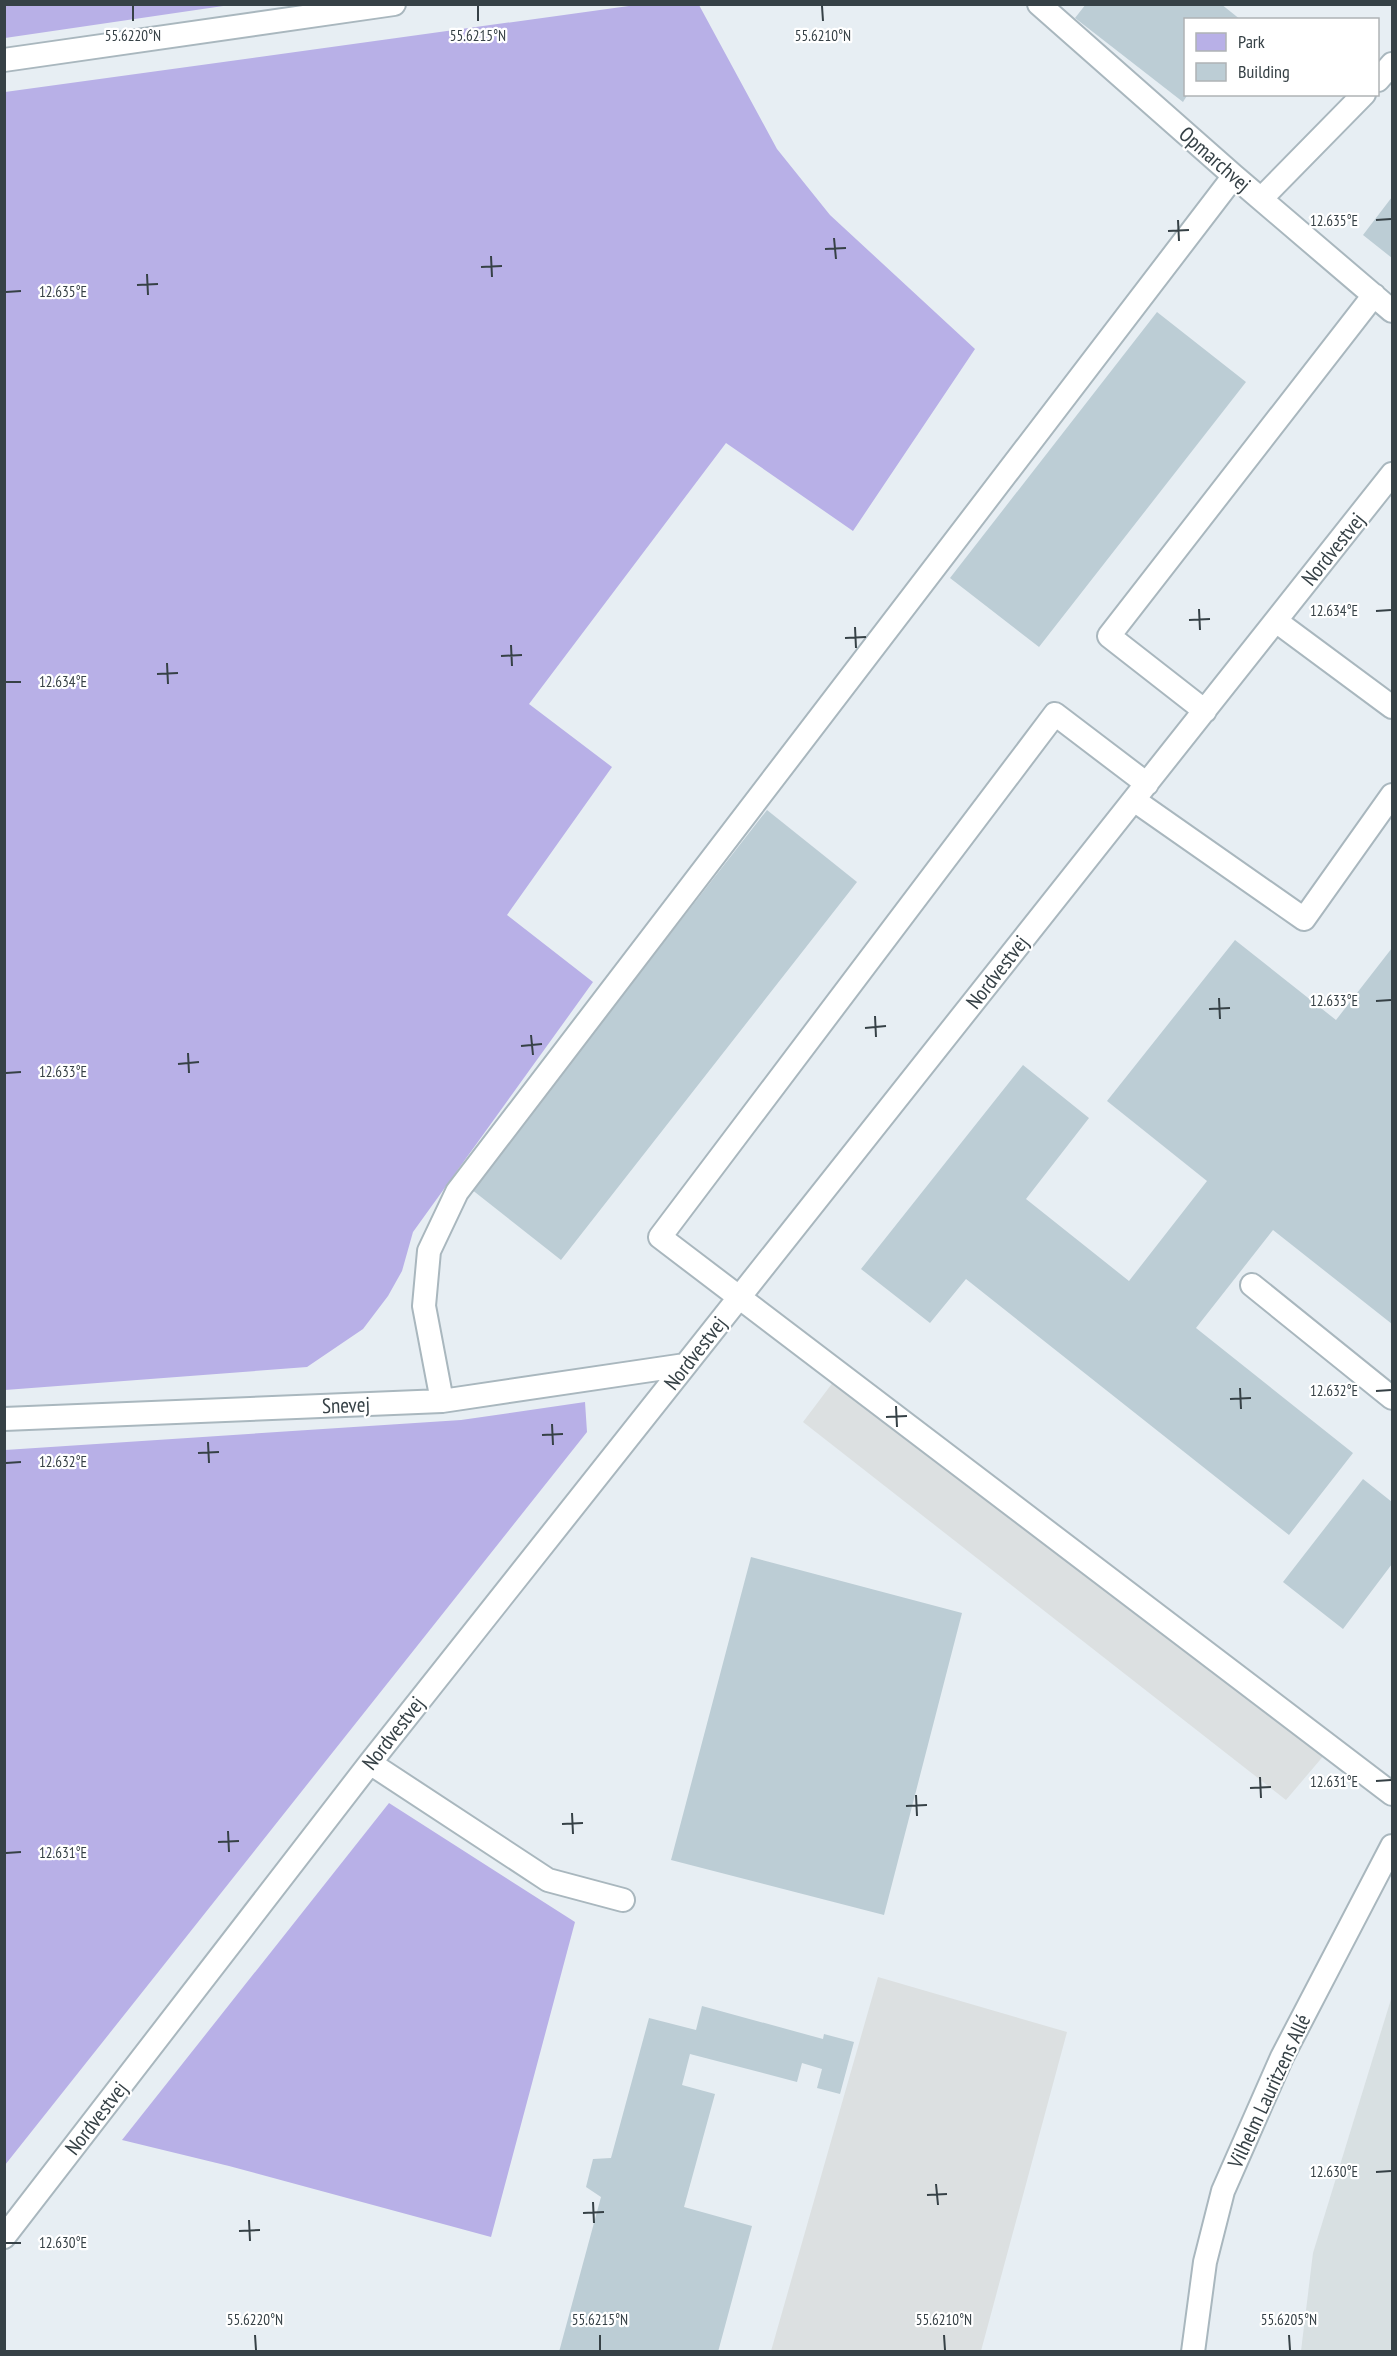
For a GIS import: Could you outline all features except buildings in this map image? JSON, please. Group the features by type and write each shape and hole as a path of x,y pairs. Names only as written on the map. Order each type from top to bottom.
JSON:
{"lane":[{"path":"4,60 394,4"},
{"name":"Opmarchvej","path":"1040,4 1234,176 1392,311"},
{"path":"1379,78 1392,64"},
{"path":"1261,199 1362,96"},
{"path":"442,1401 424,1306 429,1251 457,1192 1234,176"},
{"path":"1205,711 1109,636 1374,295"},
{"name":"Nordvestvej","path":"4,2237 370,1763 1392,474"},
{"path":"1276,621 1392,707"},
{"path":"1392,795 1304,919 1140,792 1055,714 660,1237 1392,1794"},
{"path":"1252,1286 1392,1398"},
{"name":"Snevej","path":"4,1419 442,1401 685,1365"},
{"path":"370,1763 548,1880 623,1900"},
{"name":"Vilhelm Lauritzens Allé","path":"1193,2352 1205,2262 1223,2191 1282,2057 1392,1846"}],"shaded area":[{"path":"840,1373 1331,1747 1286,1800 803,1422"},
{"path":"878,1977 1067,2032 981,2351 771,2351"},
{"path":"1392,1996 1392,2351 1301,2351 1313,2253"}],"green space":[{"path":"5,4 230,4 230,5 5,38"},
{"path":"636,5 699,5 777,149 830,215 975,349 853,531 726,443 529,704 612,767 507,915 593,982 413,1232 402,1271 388,1296 363,1329 307,1367 5,1390 5,92"},
{"path":"585,1402 587,1432 5,2165 5,1450 461,1420"},
{"path":"389,1803 575,1922 491,2237 229,2166 122,2140"}]}
